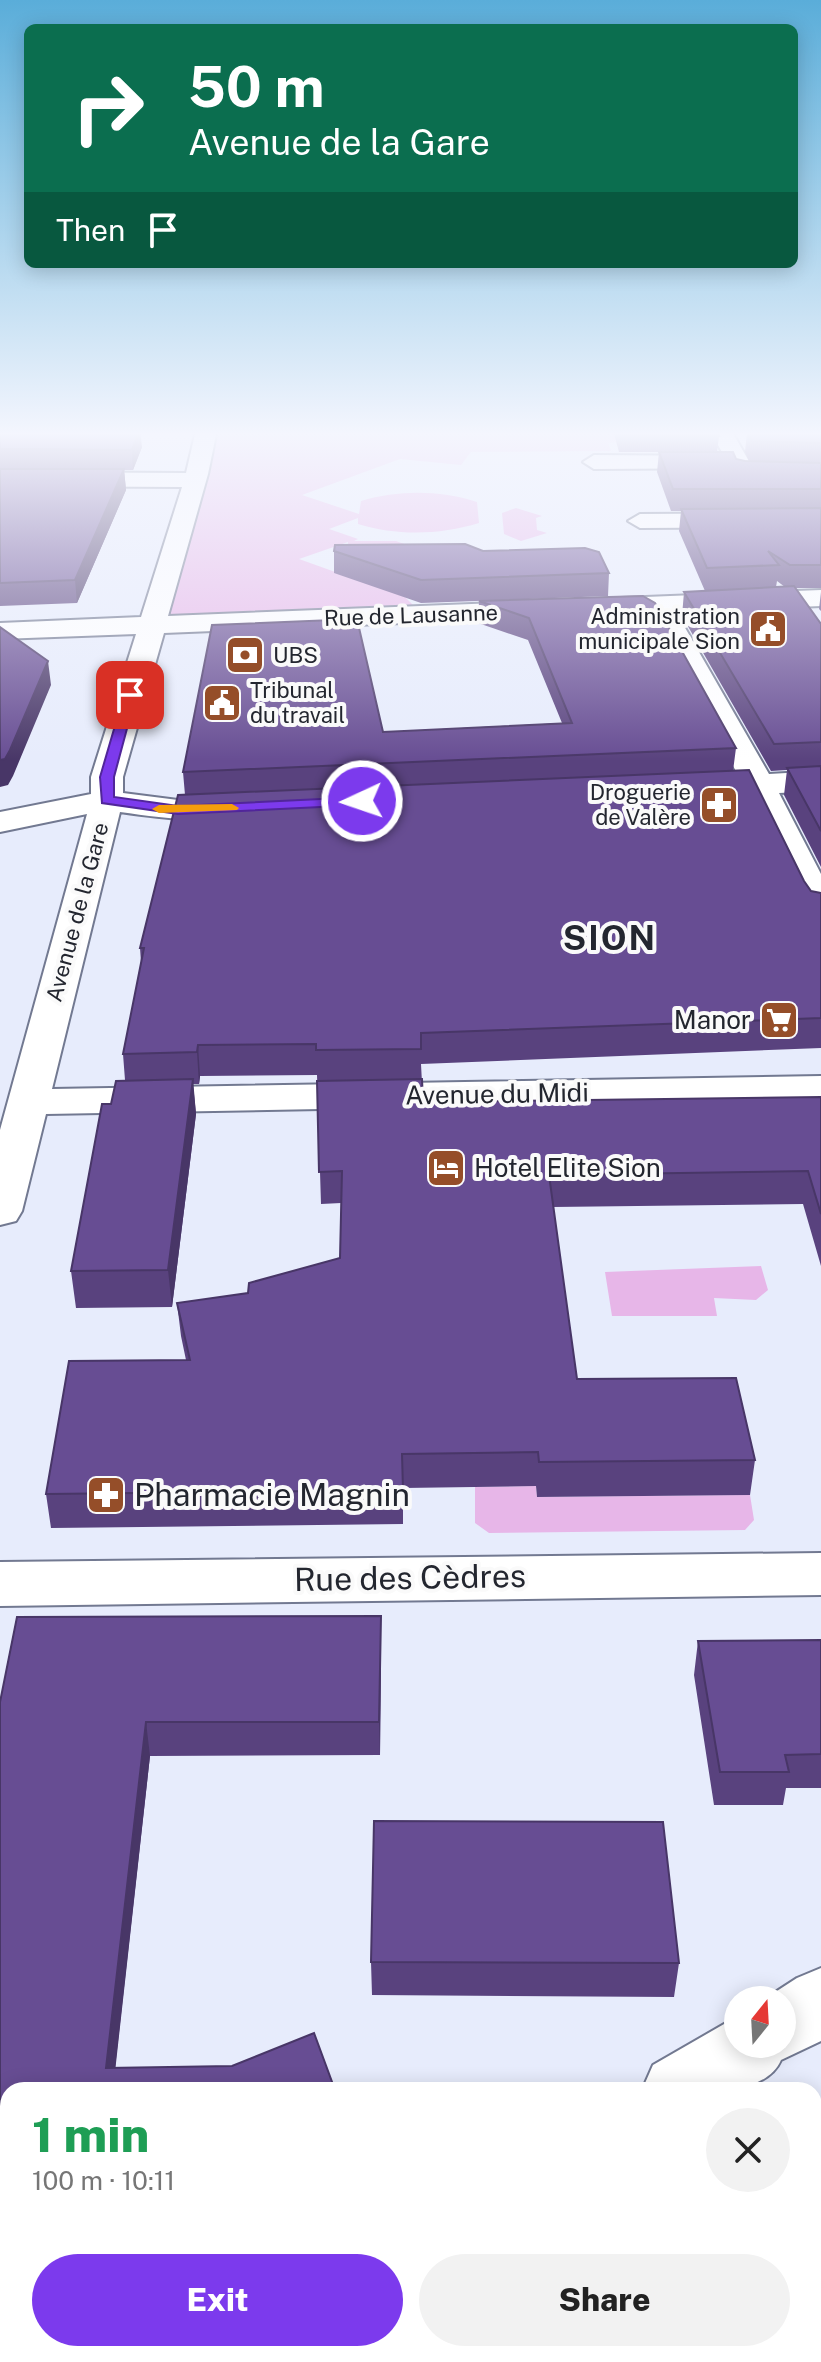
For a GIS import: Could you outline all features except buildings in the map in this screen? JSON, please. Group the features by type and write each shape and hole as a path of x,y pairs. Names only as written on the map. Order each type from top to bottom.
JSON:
{"street":[{"name":"Avenue de la Gare","path":"0,1211 107,800 107,777 176,540"},
{"name":"Rue de Lausanne","path":"0,631 655,603 816,605"},
{"path":"655,603 667,618 759,784 821,909"},
{"path":"662,788 821,781"},
{"path":"2,822 107,800 178,810 270,806"},
{"path":"2,822 41,832 91,856"},
{"name":"Avenue du Midi","path":"29,1102 821,1088"},
{"name":"Rue des Cèdres","path":"0,1584 821,1574"},
{"path":"796,2018 821,2001"},
{"path":"691,2082 730,2058"}],"shaded area":[{"path":"175,540 396,541 432,554 348,554 348,542 299,559 405,597 423,615 150,624"},
{"path":"761,1266 768,1290 756,1300 714,1298 717,1316 612,1316 605,1272"},
{"path":"536,1486 537,1497 750,1495 754,1520 745,1530 489,1533 475,1523 475,1487"}],"slow traffic":[{"path":"159,809 232,808"}],"place":[{"name":"Administration municipale Sion","path":"768,629"},
{"name":"UBS","path":"245,655"},
{"name":"Tribunal du travail","path":"222,703"},
{"name":"Droguerie de Valère","path":"719,805"},
{"name":"Manor","path":"779,1020"},
{"name":"Hotel Elite Sion","path":"446,1168"},
{"name":"Pharmacie Magnin","path":"106,1495"}],"district":[{"name":"SION","path":"610,938"}],"route":[{"path":"130,695 107,777 107,800 178,810 362,801"}]}
